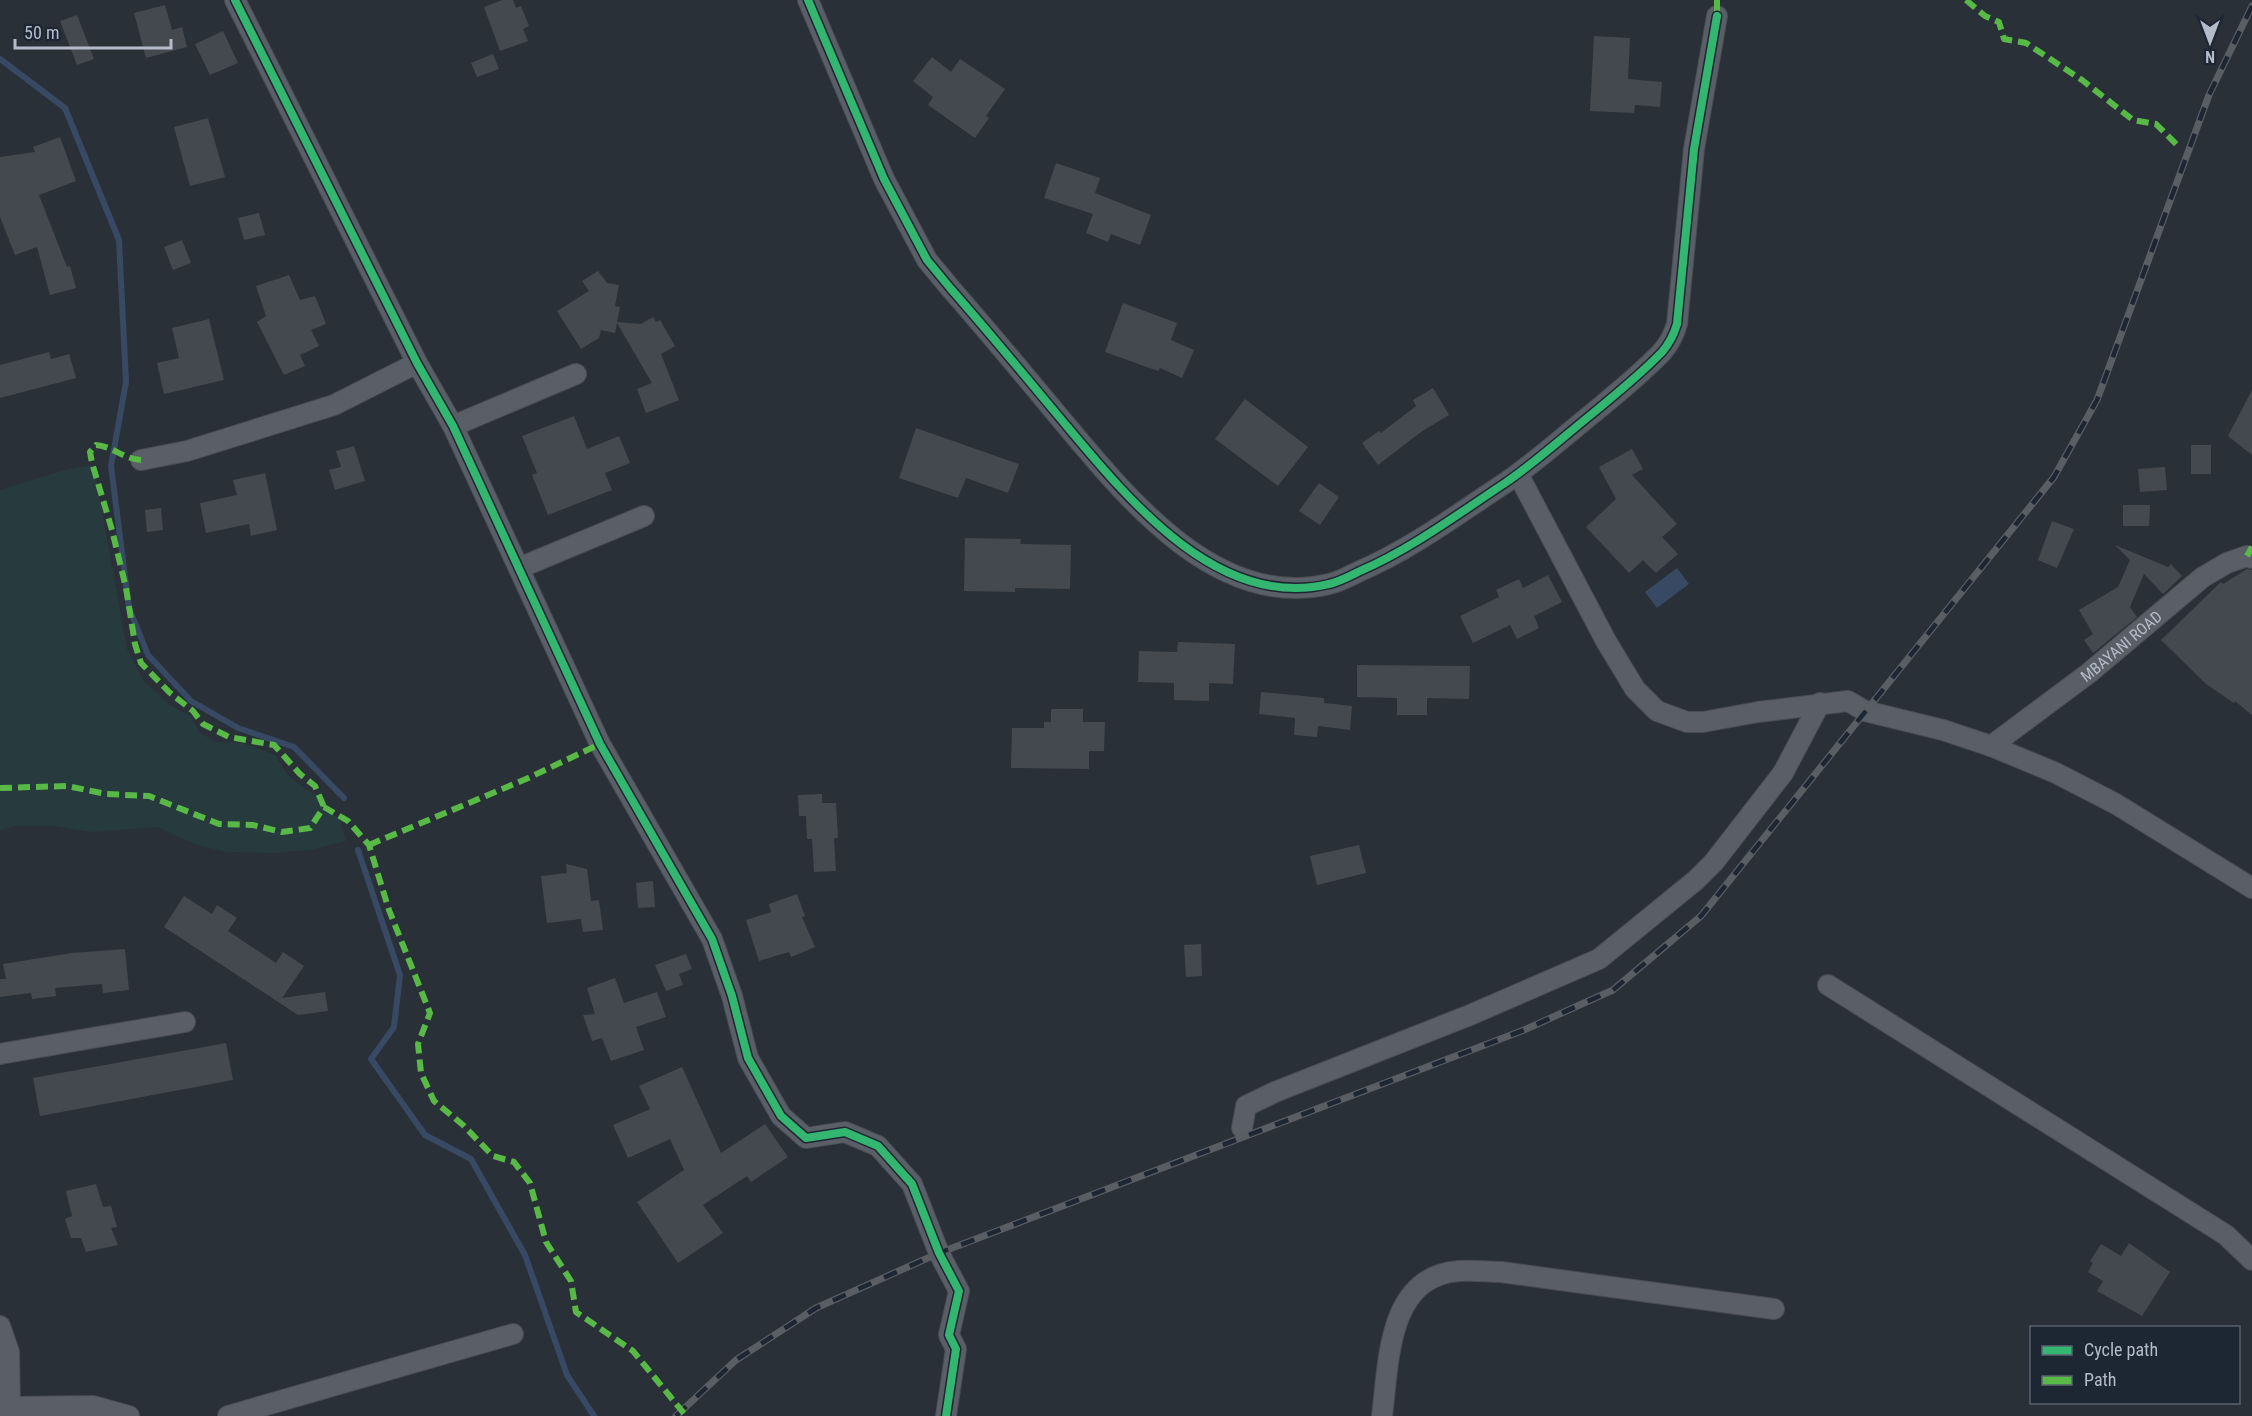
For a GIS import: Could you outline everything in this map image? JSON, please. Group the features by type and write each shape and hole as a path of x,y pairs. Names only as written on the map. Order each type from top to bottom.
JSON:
{"street":[{"path":"235,0 417,363 453,426 600,744 712,939 732,996 748,1058 781,1116 806,1138 845,1132 878,1146 912,1184 939,1253 959,1291 949,1335 956,1349 946,1416"},
{"path":"808,0 884,179 927,260 1123,492 1155,523 1196,555 1237,576 1277,586 1303,588 1331,584 1397,552 1518,474 1611,398 1663,351 1674,335 1677,324 1694,149 1717,16"},
{"path":"141,460 186,451 334,405 417,363"},
{"path":"453,426 576,374"},
{"path":"1518,474 1606,640 1635,689 1657,711 1688,722 1703,722 1820,703 1848,701 1865,711 1943,730 1991,746 2056,773 2116,804 2252,888"},
{"path":"519,568 644,516"},
{"name":"MBAYANI ROAD","path":"1991,746 2089,673 2204,577 2227,563 2247,556 2252,558"},
{"path":"1242,1128 1246,1106 1275,1092 1470,1015 1599,959 1696,880 1714,862 1783,773 1820,703"},
{"path":"1828,985 2226,1235 2252,1260"},
{"path":"0,1054 184,1022"},
{"path":"1382,1416 1393,1333 1406,1301 1425,1281 1457,1271 1501,1272 1774,1309"},
{"path":"0,1326 9,1352 5,1409 93,1406 129,1416"},
{"path":"228,1416 513,1334"}],"green space":[{"path":"94,465 127,649 143,680 171,706 191,716 200,733 217,742 242,743 275,755 289,777 314,794 340,821 346,841 310,850 274,853 227,852 197,845 157,827 91,832 55,826 16,826 0,830 0,490 68,469"}],"water":[{"path":"1677,568 1689,584 1657,608 1645,592"}],"building":[{"path":"502,0 513,0 516,8 521,6 529,26 523,29 528,41 500,51 484,7"},
{"path":"165,5 172,30 182,27 187,47 146,58 134,13"},
{"path":"77,15 94,59 77,65 60,21"},
{"path":"223,31 238,63 210,75 195,44"},
{"path":"1594,36 1630,38 1628,79 1662,82 1660,107 1635,105 1634,113 1590,111"},
{"path":"493,54 499,69 477,77 471,63"},
{"path":"932,57 951,72 960,59 1005,89 986,116 989,118 975,138 928,105 933,97 913,81"},
{"path":"208,118 225,177 190,186 174,127"},
{"path":"60,137 76,181 39,195 67,267 70,266 76,288 50,295 37,247 15,255 0,217 0,157 35,152 33,147"},
{"path":"1056,163 1100,178 1095,193 1151,215 1140,245 1111,234 1108,242 1086,233 1093,214 1044,198"},
{"path":"259,213 265,235 244,240 238,218"},
{"path":"182,240 191,263 173,270 164,247"},
{"path":"598,271 607,283 619,285 615,306 620,307 617,322 641,324 653,317 656,322 660,320 675,346 661,354 679,400 646,413 637,389 652,383 617,323 615,333 601,330 599,338 581,349 557,311 589,291 582,281"},
{"path":"289,275 300,300 315,296 326,324 311,330 319,346 300,355 305,366 284,375 257,322 266,316 256,286"},
{"path":"1123,303 1177,323 1171,340 1194,350 1182,378 1160,368 1158,371 1105,352"},
{"path":"209,319 224,380 164,394 157,363 179,358 172,328"},
{"path":"49,352 51,359 69,354 76,378 0,398 0,365"},
{"path":"1433,388 1449,415 1421,432 1378,465 1362,443 1379,431 1381,433 1416,406 1413,400"},
{"path":"2252,390 2252,455 2228,436"},
{"path":"1245,399 1308,447 1278,486 1215,439"},
{"path":"574,416 587,449 619,436 630,463 605,473 612,490 548,515 532,475 537,473 522,436"},
{"path":"916,428 1019,464 1008,493 966,478 958,498 899,478"},
{"path":"2191,445 2211,445 2211,474 2191,474"},
{"path":"354,446 365,481 335,490 329,470 341,467 336,451"},
{"path":"1632,449 1643,469 1632,475 1677,524 1662,537 1678,554 1656,573 1643,560 1629,573 1586,527 1616,499 1599,467"},
{"path":"2165,467 2167,490 2140,492 2138,469"},
{"path":"265,473 277,530 251,536 249,524 206,533 200,503 237,495 233,480"},
{"path":"1319,483 1339,497 1320,525 1299,511"},
{"path":"2123,505 2150,505 2149,526 2123,526"},
{"path":"161,508 163,530 147,532 145,510"},
{"path":"2052,521 2074,529 2057,568 2038,560"},
{"path":"965,538 1021,539 1020,544 1071,545 1070,589 1015,588 1015,592 964,591"},
{"path":"2115,545 2168,567 2171,564 2182,576 2163,594 2144,574 2130,607 2137,617 2093,653 2084,640 2093,634 2079,610 2118,587 2130,560"},
{"path":"2247,569 2252,570 2252,715 2235,701 2234,703 2206,684 2161,640 2221,582 2223,584"},
{"path":"1548,575 1562,602 1534,616 1539,628 1517,639 1510,625 1473,643 1460,616 1499,597 1496,590 1519,579 1523,588"},
{"path":"1178,642 1235,644 1233,684 1209,683 1209,701 1174,700 1174,683 1138,682 1139,651 1177,652"},
{"path":"1357,665 1470,666 1469,699 1427,698 1427,715 1397,715 1397,698 1357,697"},
{"path":"1261,692 1324,698 1324,703 1352,706 1350,730 1318,726 1317,737 1294,735 1295,718 1259,714"},
{"path":"1051,709 1083,709 1083,722 1105,722 1104,751 1089,751 1089,769 1011,768 1012,728 1044,728 1044,722 1051,722"},
{"path":"822,794 822,803 836,803 838,838 834,838 836,871 814,872 812,839 807,839 806,816 799,816 798,795"},
{"path":"1359,845 1366,873 1317,885 1310,856"},
{"path":"566,864 587,869 591,901 599,900 603,930 583,932 581,919 547,923 541,876 567,873"},
{"path":"653,881 655,907 638,908 636,883"},
{"path":"797,894 805,916 802,917 815,947 791,957 789,952 759,961 746,920 771,912 769,904"},
{"path":"184,896 212,914 217,905 237,918 228,931 276,963 283,952 304,966 282,998 325,992 328,1011 298,1015 164,927"},
{"path":"1201,944 1202,976 1186,977 1184,945"},
{"path":"125,949 129,990 103,993 102,984 55,988 56,996 32,999 31,993 0,997 0,979 6,979 3,964 72,953"},
{"path":"686,954 692,969 679,974 683,985 666,991 655,965"},
{"path":"615,978 624,1003 657,992 666,1017 636,1027 644,1050 611,1061 602,1038 592,1041 583,1015 595,1014 587,988"},
{"path":"226,1043 233,1080 40,1116 33,1078"},
{"path":"682,1067 721,1153 765,1124 788,1157 751,1182 747,1176 703,1205 723,1233 678,1263 637,1202 684,1170 670,1139 628,1158 613,1125 650,1109 639,1086"},
{"path":"96,1184 103,1207 111,1206 117,1227 111,1228 118,1245 86,1252 81,1238 71,1238 65,1219 72,1216 66,1191"},
{"path":"2129,1243 2170,1272 2142,1316 2097,1291 2103,1281 2088,1272 2093,1263 2090,1261 2101,1244 2121,1256"}],"waterway":[{"path":"0,59 65,108 119,240 126,382 111,466 129,608 148,655 191,701 238,728 294,747 344,798"},
{"path":"358,850 400,975 394,1027 371,1059 425,1135 471,1159 525,1255 567,1375 594,1416"}],"railway":[{"path":"676,1416 736,1360 816,1308 939,1253 1524,1030 1613,990 1701,916 2054,477 2097,400 2209,95 2252,6"}],"marked path":[{"path":"1717,0 1717,16"},
{"path":"1966,0 1985,16 1999,22 2004,39 2026,43 2082,80 2133,120 2156,124 2179,147"},
{"path":"141,460 96,445 90,452 112,530 126,588 135,644 141,663 169,692 193,711 203,724 229,737 274,745 300,774 315,786 324,807"},
{"path":"2247,556 2252,547"},
{"path":"369,845 526,779 600,744"},
{"path":"0,788 67,786 106,794 149,796 219,824 253,825 282,832 310,828 324,807 348,821 369,845 389,910 430,1013 418,1044 421,1073 434,1101 463,1125 493,1156 514,1162 530,1183 546,1242 571,1281 576,1312 633,1351 686,1416"}],"cycle path":[{"path":"235,0 417,363 453,426 600,744 712,939 732,996 748,1058 781,1116 806,1138 845,1132 878,1146 912,1184 939,1253 959,1291 949,1335 956,1349 946,1416"},
{"path":"808,0 884,179 927,260 1081,443 1140,508 1173,537 1208,562 1246,580 1287,588 1329,584 1341,580 1398,552 1434,530 1532,463 1631,381 1665,349 1677,324 1694,149 1717,16"}]}
